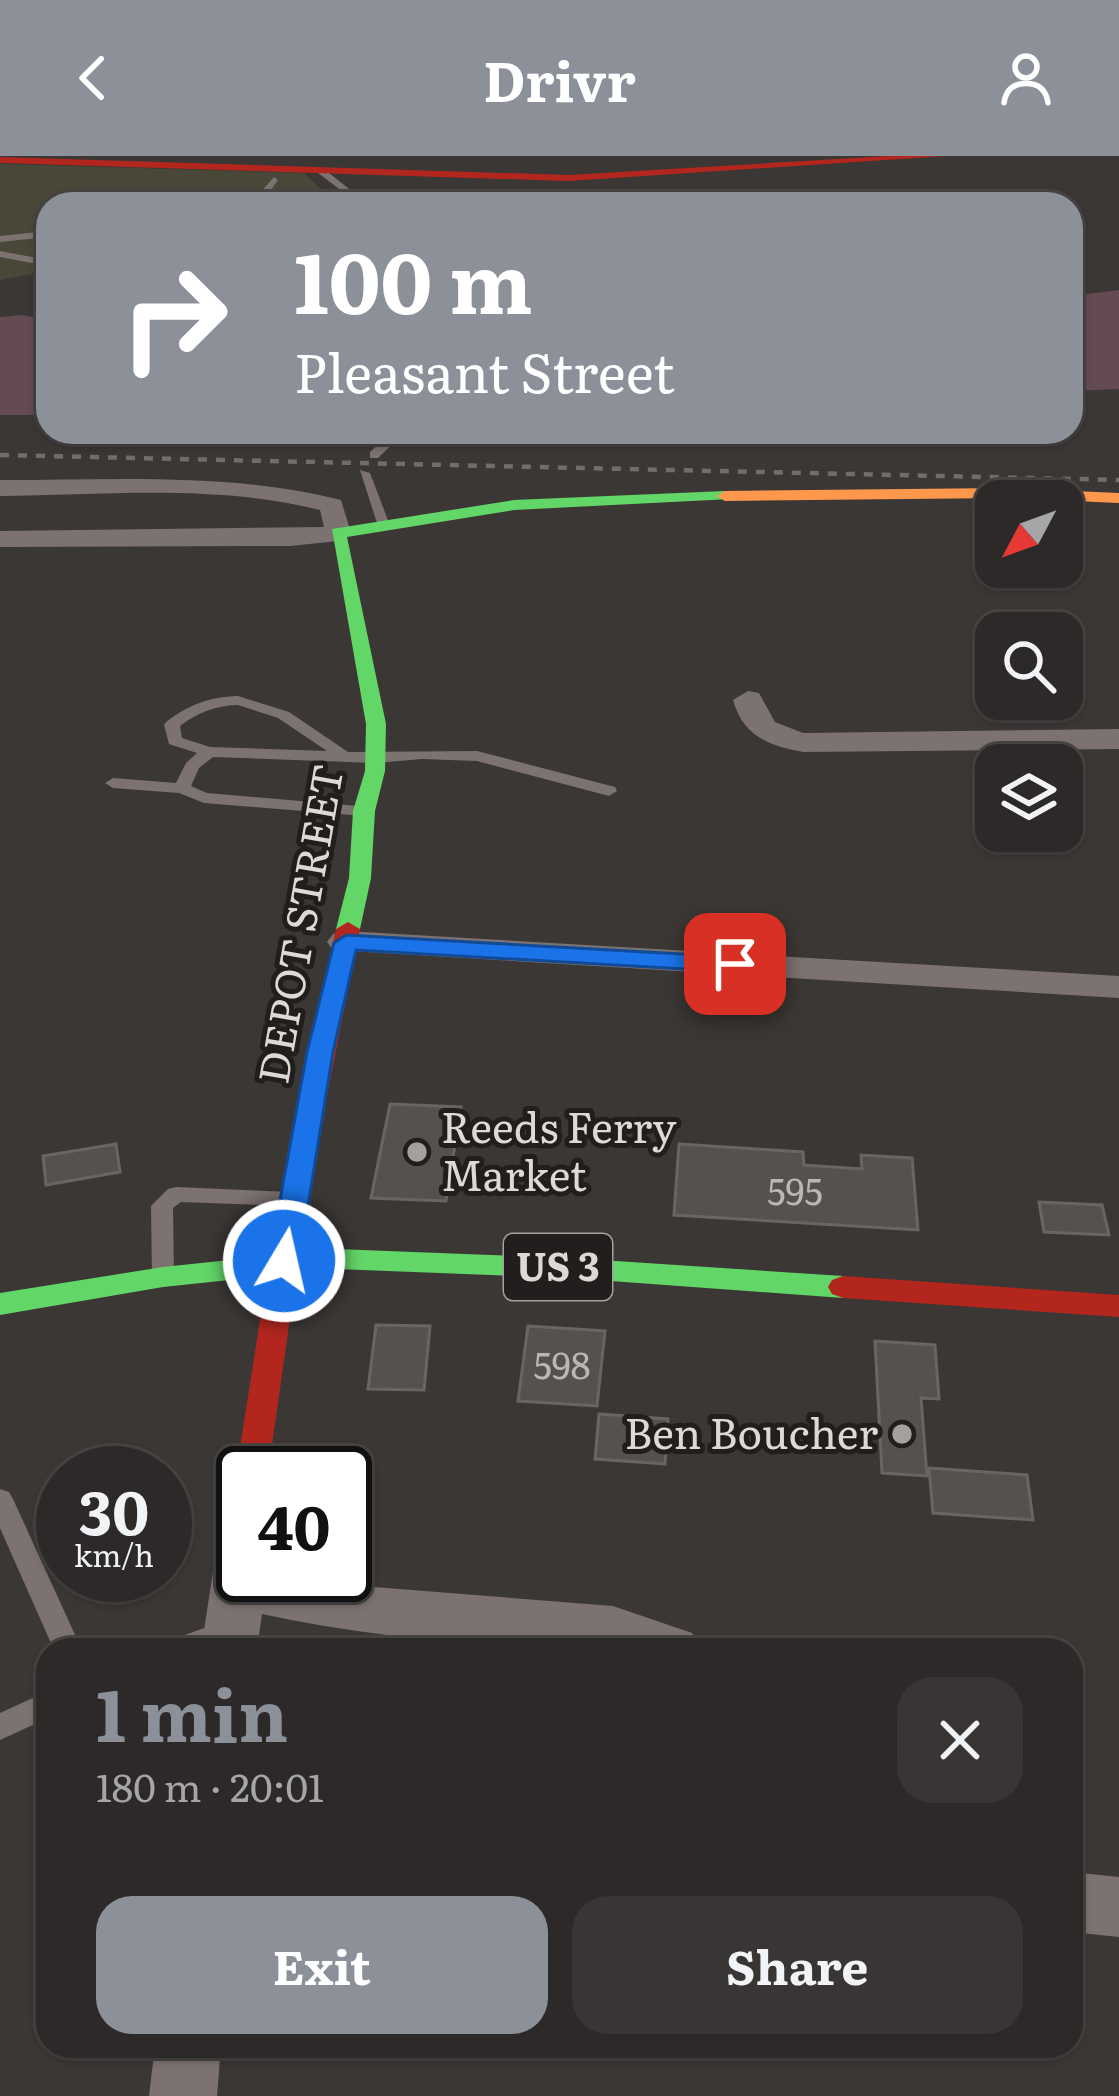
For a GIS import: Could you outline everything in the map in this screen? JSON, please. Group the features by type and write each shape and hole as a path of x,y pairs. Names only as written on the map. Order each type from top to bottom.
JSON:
{"main road":[{"path":"0,160 617,178 941,156"},
{"path":"338,533 506,504 606,496 1012,492 1119,498"},
{"name":"DEPOT STREET","path":"256,1446 293,1199 320,1052 360,878 364,811 375,758 376,724 349,568 338,533"},
{"name":"US 3","path":"0,1304 284,1261 570,1268 1119,1306"}],"street":[{"path":"0,488 196,487 292,495 332,506 338,533 290,538 0,539"},
{"path":"748,700 755,724 770,734 815,744 1119,739"},
{"path":"346,943 1119,987"},
{"path":"236,1605 336,1607 613,1629 645,1638"},
{"path":"1083,1903 1119,1907"},
{"path":"183,2096 187,2058"}],"lane":[{"path":"321,170 349,192"},
{"path":"265,192 274,180"},
{"path":"0,238 36,235"},
{"path":"0,254 36,260"},
{"path":"374,455 386,444"},
{"path":"364,473 383,523"},
{"path":"344,757 321,737 266,705 239,699 194,708 172,725 175,741 209,752 344,757 375,758 478,756 609,791"},
{"path":"182,788 192,766 209,752"},
{"path":"113,783 182,788 204,798 364,811"},
{"path":"163,1277 162,1206 176,1194 293,1199"},
{"path":"0,1499 63,1638"},
{"path":"191,1638 236,1605"},
{"path":"0,1726 36,1710"}],"shaded area":[{"path":"0,164 304,173 324,192 36,192 36,273 0,280"},
{"path":"1119,290 1119,389 1083,390 1083,294"},
{"path":"0,317 36,318 36,415 0,415"}],"building":[{"name":"Reeds Ferry Market","path":"390,1104 461,1107 446,1201 371,1198"},
{"path":"116,1144 120,1172 46,1185 43,1156"},
{"path":"679,1144 803,1152 804,1165 862,1169 861,1155 912,1158 918,1230 674,1215"},
{"path":"1039,1202 1102,1205 1109,1235 1044,1232"},
{"path":"376,1325 430,1326 424,1390 368,1389"},
{"path":"528,1326 605,1331 597,1406 518,1401"},
{"name":"Ben Boucher","path":"875,1341 935,1345 939,1399 921,1398 927,1476 882,1473"},
{"path":"599,1414 668,1419 665,1464 595,1459"},
{"path":"929,1468 1027,1475 1033,1520 933,1513"}],"railway":[{"path":"0,455 1119,480"}],"traffic: fast":[{"path":"348,929 360,878 364,811 375,771 376,724 338,533 514,505 725,496"},
{"path":"0,1304 163,1277 336,1259 570,1268 843,1287"}],"traffic: slow":[{"path":"725,496 1003,493 1119,498"}],"traffic: jam":[{"path":"0,160 569,178 941,156"},
{"path":"256,1446 293,1199 348,929"},
{"path":"843,1287 1119,1306"}],"place":[{"name":"Reeds Ferry Market","path":"417,1152"},
{"name":"Ben Boucher","path":"902,1434"}],"route":[{"path":"284,1261 320,1052 346,943 735,964"}]}
